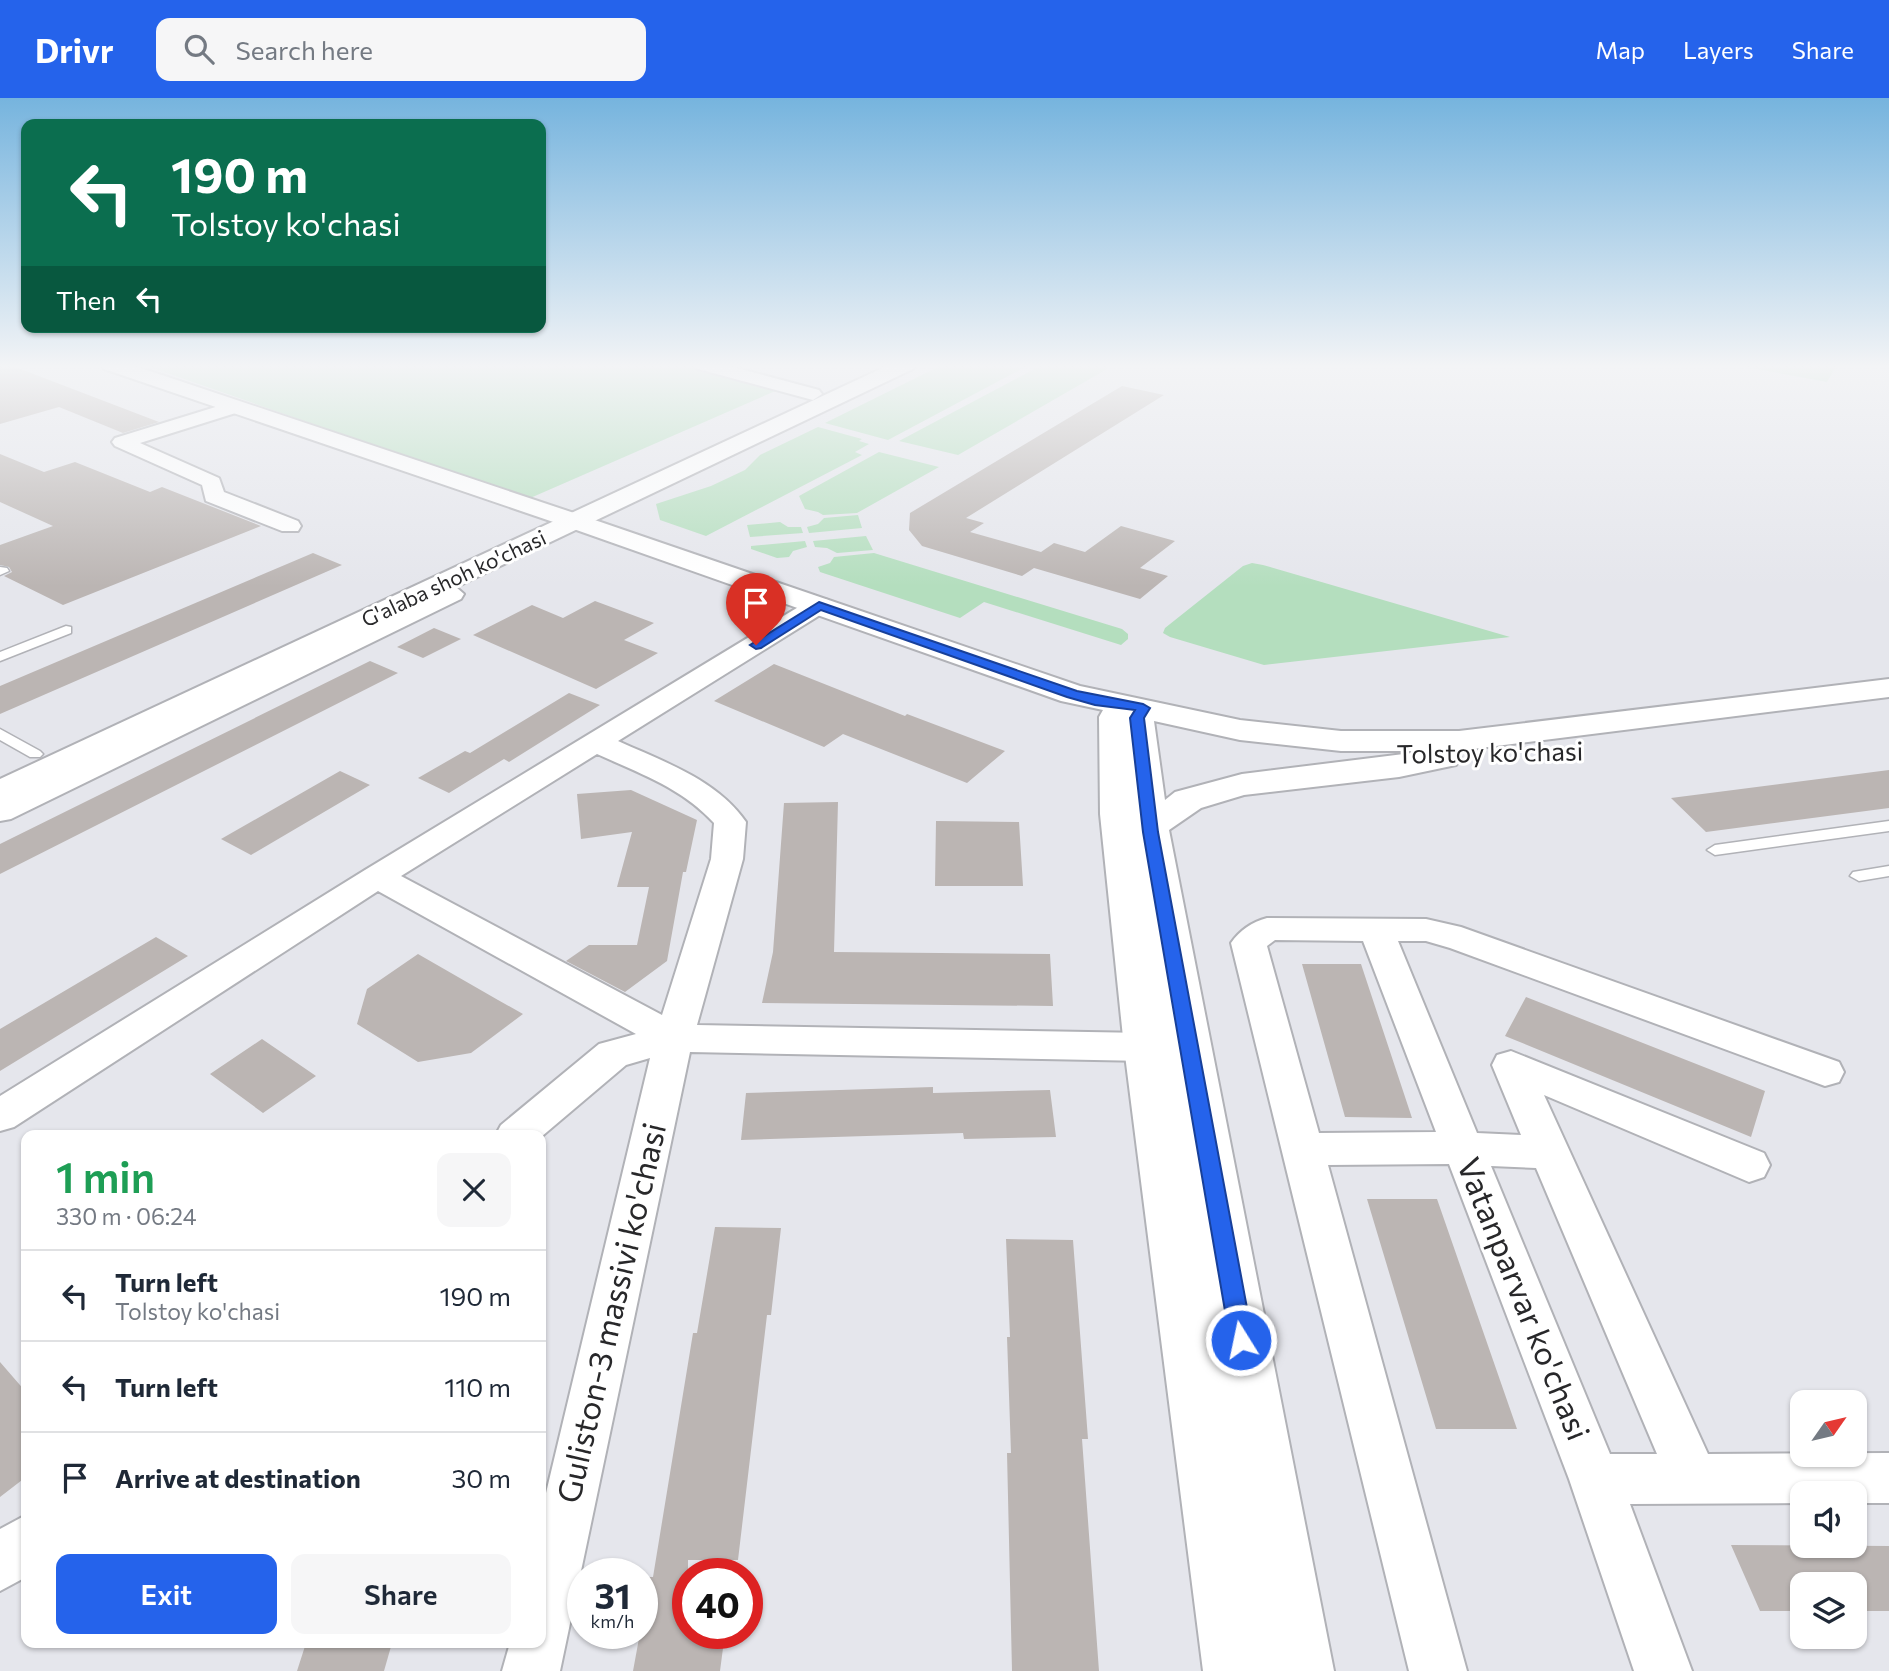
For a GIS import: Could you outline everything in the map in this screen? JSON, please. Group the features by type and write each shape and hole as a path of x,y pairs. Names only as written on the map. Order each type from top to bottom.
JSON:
{"main road":[{"name":"Tolstoy ko'chasi","path":"329,438 1122,708 1229,741 1310,753 1444,758 1564,755 1889,710"},
{"name":"G'alaba shoh ko'chasi","path":"0,792 440,586 566,518 725,438"},
{"name":"G'alaba shoh ko'chasi","path":"0,770 743,438"},
{"name":"Tolstoy ko'chasi","path":"1122,708 1240,730 1341,741 1459,741 1889,688"},
{"path":"1122,708 1150,827 1301,1671"},
{"path":"1122,708 1118,814 1146,1047 1236,1671"},
{"path":"1150,827 1188,800 1242,785 1399,767 1444,758"}],"street":[{"path":"134,438 122,442 212,482 214,496 290,526"},
{"path":"0,812 452,594 440,586"},
{"path":"0,1116 377,877 819,606"},
{"name":"Guliston-3 massivi ko'chasi","path":"546,1607 674,1038 727,859 730,822 707,797 674,778 597,743"},
{"path":"377,877 674,1038"},
{"path":"1438,1671 1250,943 1267,929 1426,930 1461,939 1825,1073"},
{"name":"Vatanparvar ko'chasi","path":"1377,930 1595,1479 1663,1671"},
{"path":"522,1130 613,1054 674,1038 1146,1047"},
{"path":"1693,1479 1511,1065 1749,1165"},
{"path":"1303,1149 1463,1148 1550,1153"},
{"path":"1595,1479 1889,1478"},
{"path":"0,1564 21,1546"},
{"path":"531,1671 537,1648"}],"lane":[{"path":"0,657 66,630"},
{"path":"0,734 35,754"},
{"path":"1715,850 1889,826"},
{"path":"1859,876 1889,871"}],"green space":[{"path":"354,438 667,438 528,499"},
{"path":"794,438 860,438 862,439 859,441 869,444 855,452 862,455 706,536 660,520 656,504 711,486 745,470 760,455"},
{"path":"904,438 987,438 958,455 899,441"},
{"path":"879,452 939,467 857,513 823,515 805,509 799,496"},
{"path":"858,515 862,528 809,533 807,527 818,524 824,518"},
{"path":"780,522 788,527 801,527 803,533 750,537 747,525"},
{"path":"866,536 873,550 837,553 827,548 815,547 813,541"},
{"path":"805,541 807,547 793,551 789,557 777,558 751,549 751,546"},
{"path":"874,553 1122,629 1128,634 1128,639 1121,645 984,602 960,618 820,572 818,567 830,563 834,557"},
{"path":"1252,563 1510,637 1264,665 1163,633 1165,628 1243,566"}],"building":[{"path":"1035,438 1094,438 966,518 984,523 970,532 1041,552 1054,543 1085,552 1121,526 1175,541 1140,568 1168,576 1140,599 1034,568 1022,576 922,546 909,530 910,513"},
{"path":"0,454 44,472 75,462 150,492 162,487 261,526 63,605 4,576 12,572 9,567 0,565 0,545 53,526 0,502"},
{"path":"313,553 342,565 0,714 0,686"},
{"path":"595,601 654,623 624,640 658,653 596,689 473,635 532,605 563,618"},
{"path":"434,628 461,639 423,658 397,647"},
{"path":"370,661 398,673 0,874 0,844"},
{"path":"774,664 905,716 907,714 1005,751 967,783 843,734 824,747 714,701"},
{"path":"569,693 600,705 509,762 504,759 449,793 418,778 465,751 470,753"},
{"path":"1889,770 1889,808 1706,832 1671,798"},
{"path":"340,771 370,785 251,855 221,839"},
{"path":"631,790 697,820 686,872 683,872 667,961 625,992 566,961 589,945 637,945 649,887 617,887 632,832 581,839 577,794"},
{"path":"838,802 834,952 1050,954 1053,1006 762,1003 773,952 784,803"},
{"path":"936,821 1019,822 1023,886 935,886"},
{"path":"156,937 188,956 0,1071 0,1029"},
{"path":"418,954 523,1014 471,1053 418,1062 357,1024 367,989"},
{"path":"1302,964 1361,964 1412,1118 1345,1117"},
{"path":"1526,997 1765,1091 1751,1137 1505,1036"},
{"path":"262,1039 316,1076 263,1113 210,1074"},
{"path":"933,1087 933,1093 1050,1090 1056,1137 964,1139 963,1133 741,1140 746,1093"},
{"path":"1367,1199 1437,1199 1517,1429 1436,1429"},
{"path":"715,1227 781,1228 771,1315 767,1315 738,1558 672,1558 672,1649 723,1649 720,1671 633,1671 637,1649 658,1649 656,1558 693,1333 697,1333"},
{"path":"1006,1239 1073,1240 1088,1439 1082,1439 1099,1671 1012,1671 1007,1453 1011,1453 1007,1337 1010,1337"},
{"path":"0,1362 21,1386 21,1481 0,1497"},
{"path":"1731,1545 1790,1545 1790,1558 1867,1558 1867,1546 1889,1546 1889,1611 1867,1611 1867,1572 1790,1572 1790,1611 1760,1611"},
{"path":"304,1648 391,1648 384,1671 297,1671"}],"route":[{"path":"756,645 819,606 1072,694 1095,701 1120,702 1143,708 1137,718 1151,832 1241,1340"}]}
